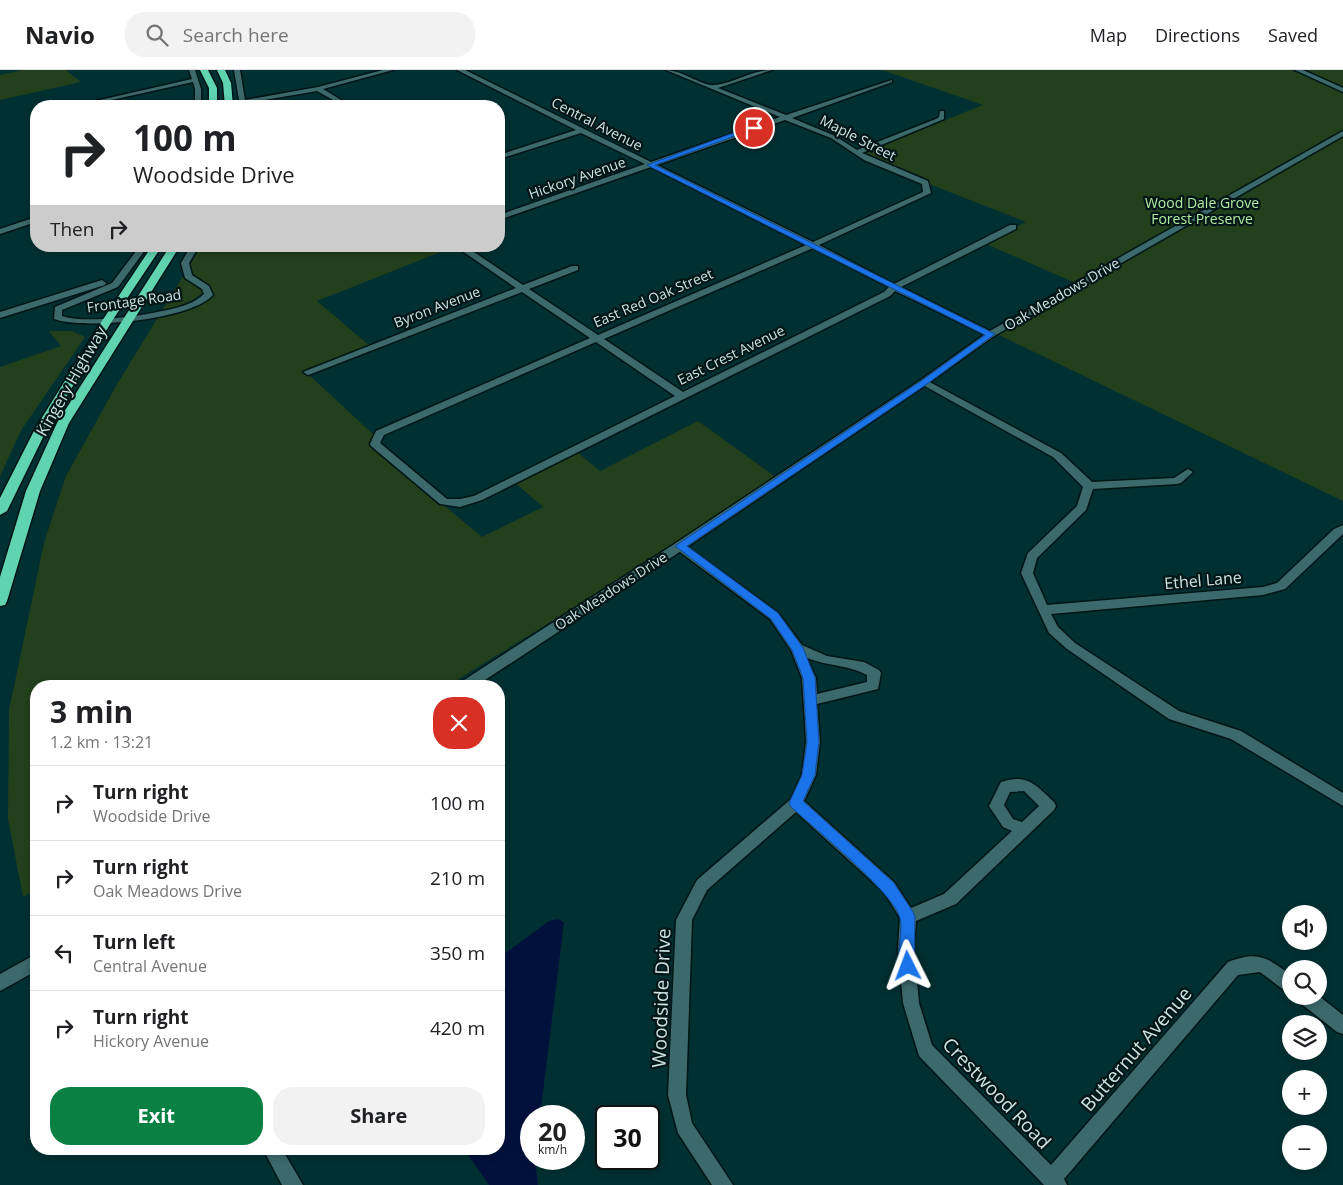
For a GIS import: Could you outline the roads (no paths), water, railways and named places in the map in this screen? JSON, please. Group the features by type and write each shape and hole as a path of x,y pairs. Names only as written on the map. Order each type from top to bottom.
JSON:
{"highway":[{"path":"204,70 212,88 213,100"},
{"path":"221,70 227,83 228,100"},
{"name":"Kingery Highway","path":"0,511 40,429 107,321 153,252"},
{"name":"Kingery Highway","path":"0,601 33,491 60,432 171,252"}],"street":[{"path":"192,70 198,89 198,100"},
{"path":"237,70 242,100"},
{"path":"263,100 318,89 390,70"},
{"path":"463,71 478,70"},
{"name":"Maple Street","path":"669,70 833,137 868,160 925,183"},
{"path":"712,88 769,70"},
{"path":"1297,70 1341,89"},
{"name":"Central Avenue","path":"463,71 580,131 991,334"},
{"path":"102,100 195,80"},
{"name":"Hickory Avenue","path":"505,216 890,81"},
{"path":"318,89 337,100"},
{"path":"856,153 938,120 942,118 942,112"},
{"path":"505,155 580,131"},
{"name":"Oak Meadows Drive","path":"475,680 680,546 924,382 991,334 1343,134"},
{"name":"East Red Oak Street","path":"460,504 444,502 375,444 380,433 596,337 813,245 927,193 925,183"},
{"path":"0,232 30,221"},
{"name":"East Crest Avenue","path":"460,504 478,498 681,395 887,294 894,287 1013,227"},
{"name":"Frontage Road","path":"140,252 115,285 58,309 57,317 67,322 107,321 189,307 202,301 209,295 206,288 188,276 184,263 191,252"},
{"path":"468,252 681,395"},
{"name":"Byron Avenue","path":"308,372 575,268"},
{"path":"0,315 102,283"},
{"path":"924,382 1057,455 1089,486 1177,481 1188,472"},
{"path":"1089,486 1082,507 1032,556 1027,573 1054,630 1071,646 1174,715 1236,735 1343,800"},
{"name":"Ethel Lane","path":"1043,610 1272,589 1281,586 1343,529"},
{"name":"Woodside Drive","path":"680,546 774,616 798,648 809,678 811,701 813,742 808,775 796,803 702,885 684,920 677,1095 684,1127 723,1185"},
{"name":"Woodside Drive","path":"798,648 825,660 859,665 874,673 873,685 811,701"},
{"path":"796,803 889,887 908,917 950,899 1024,829"},
{"name":"Crestwood Road","path":"908,917 906,948 911,1003 925,1050 1054,1182"},
{"name":"Butternut Avenue","path":"1054,1182 1234,968 1262,964 1282,978"},
{"path":"0,983 30,966"},
{"path":"1317,1005 1343,1026"},
{"path":"276,1155 293,1185"}],"water":[{"path":"558,919 564,922 541,1105 520,1105 520,1170 536,1170 538,1185 489,1185 468,1155 505,1155 505,954 549,921"}],"park label":[{"name":"Wood Dale Grove Forest Preserve","path":"1202,212"}]}
